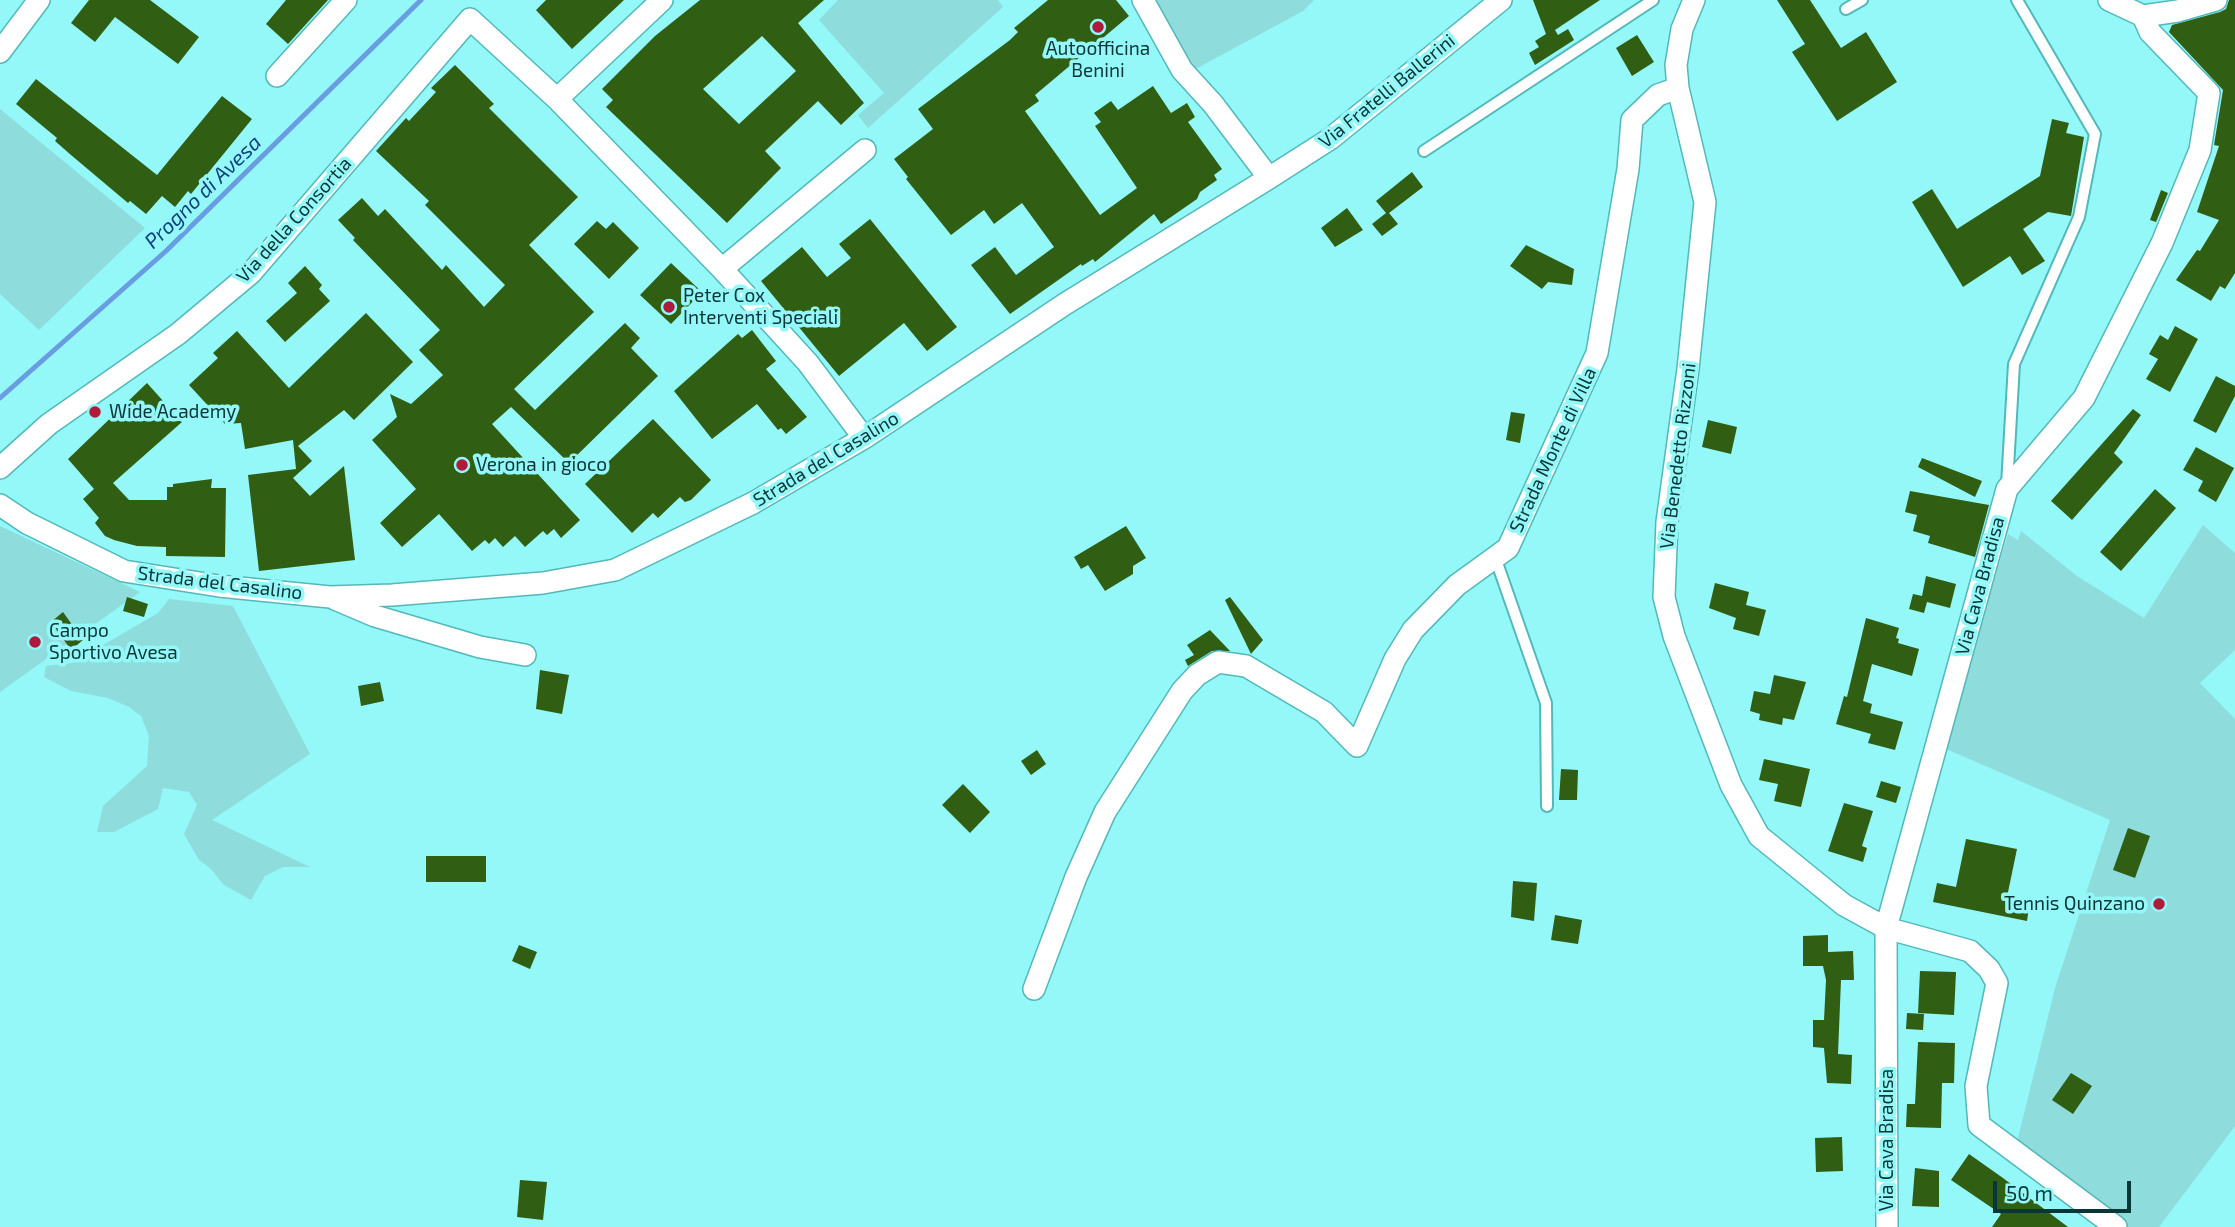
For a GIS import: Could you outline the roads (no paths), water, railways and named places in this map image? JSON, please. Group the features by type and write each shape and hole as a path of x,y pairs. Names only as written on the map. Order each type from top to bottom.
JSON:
{"street":[{"path":"0,52 39,0"},
{"path":"277,76 346,0"},
{"path":"557,99 662,0"},
{"name":"Via Fratelli Ballerini","path":"1269,178 1330,139 1501,0"},
{"path":"1678,88 1676,65 1682,29 1694,0"},
{"path":"2109,0 2144,16 2178,12 2216,0"},
{"path":"1144,2 1182,70 1213,104 1269,178"},
{"name":"Via Cava Bradisa","path":"1887,1227 1886,928 2007,489 2084,398 2162,243 2200,150 2209,93 2150,32 2144,16"},
{"name":"Via della Consortia","path":"0,468 49,424 178,334 251,273 470,19 557,99 722,270 808,363 864,438"},
{"name":"Strada Monte di Villa","path":"1034,989 1076,877 1105,813 1182,691 1197,675 1218,662 1246,666 1324,712 1357,746 1395,659 1413,630 1457,585 1508,548 1597,353 1628,169 1632,120 1658,95 1678,88"},
{"name":"Via Benedetto Rizzoni","path":"1678,88 1705,202 1685,395 1667,522 1664,597 1699,706 1731,785 1759,836 1834,898 1886,928 1970,951 1989,968 1997,983 1976,1086 1979,1125 2116,1227"},
{"path":"722,270 865,150"},
{"name":"Strada del Casalino","path":"0,505 27,523 124,571 219,586 330,597 518,586 576,580 615,570 752,503 864,438 1066,304 1269,178"},
{"name":"Strada del Casalino","path":"330,597 375,616 480,647 525,656"}],"lane":[{"path":"1424,150 1653,0"},
{"path":"1846,9 1862,0"},
{"path":"2007,489 2014,364 2079,217 2095,134 2017,0"},
{"path":"1495,557 1546,703 1547,806"}],"waterway":[{"name":"Progno di Avesa","path":"0,398 166,251 421,0"}],"place":[{"name":"Autoofficina Benini","path":"1098,27"},
{"name":"Peter Cox Interventi Speciali","path":"669,307"},
{"name":"Wide Academy","path":"95,412"},
{"name":"Verona in gioco","path":"462,465"},
{"name":"Campo Sportivo Avesa","path":"35,642"},
{"name":"Tennis Quinzano","path":"2159,904"}]}
